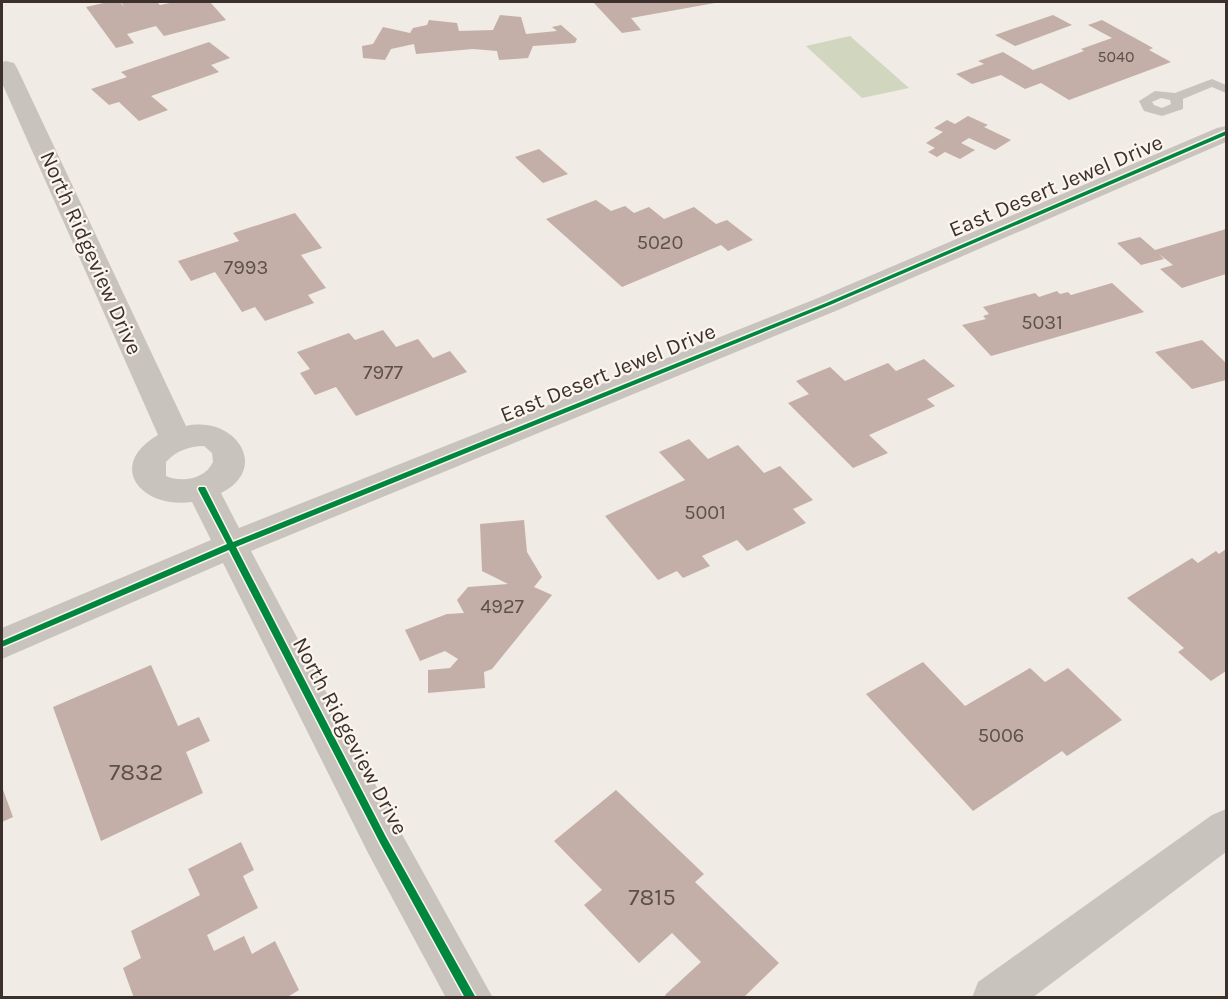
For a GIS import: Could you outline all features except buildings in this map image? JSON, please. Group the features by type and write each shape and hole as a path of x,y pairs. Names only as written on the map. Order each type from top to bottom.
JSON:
{"street":[{"name":"North Ridgeview Drive","path":"6,68 176,439"},
{"name":"East Desert Jewel Drive","path":"2,644 230,546 834,301 1227,133"},
{"path":"201,435 213,437 228,448 229,466 218,478 202,489 173,492 152,483 147,474 148,464 153,454 176,439 201,435"},
{"name":"North Ridgeview Drive","path":"202,489 383,840 471,998"},
{"path":"994,998 1227,828"}],"lane":[{"path":"1176,97 1212,83 1227,89"}],"green space":[{"path":"850,36 909,88 862,98 806,46"}],"cycle path":[{"path":"2,644 230,546 828,304 1226,133"},
{"path":"202,489 383,840 471,998"}]}
